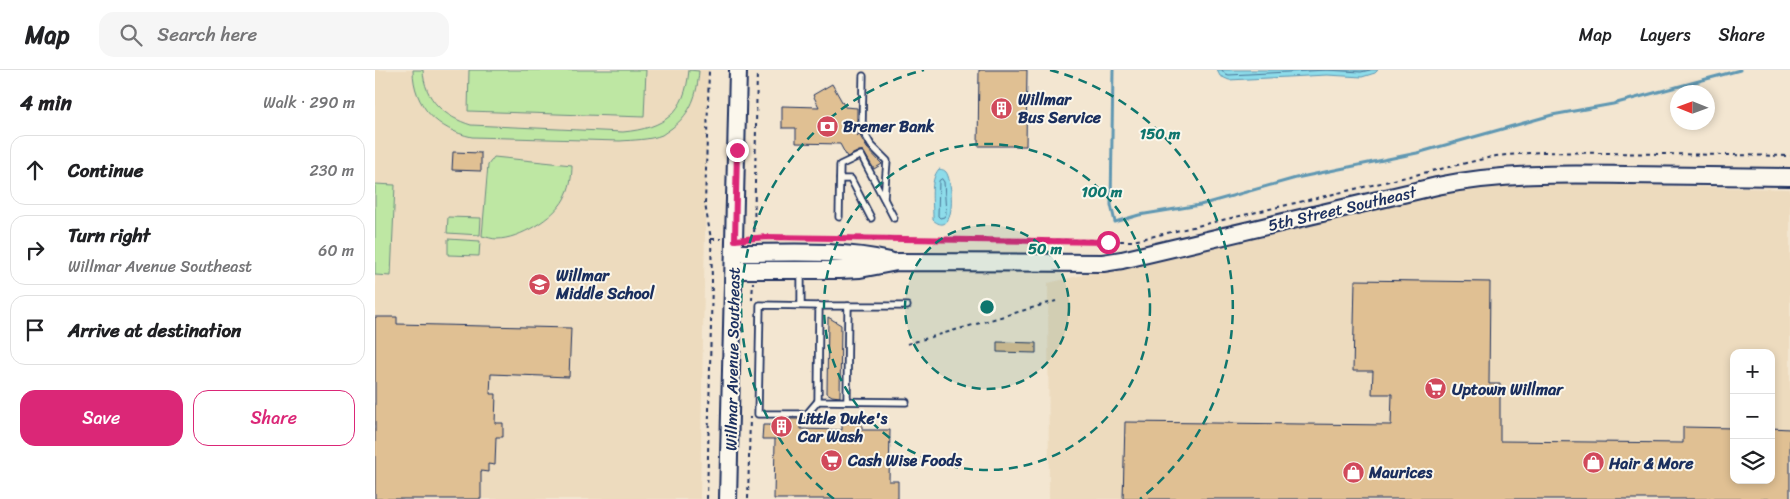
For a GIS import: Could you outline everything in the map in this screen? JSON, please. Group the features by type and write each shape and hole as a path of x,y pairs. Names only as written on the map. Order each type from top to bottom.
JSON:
{"street":[{"name":"Willmar Avenue Southeast","path":"728,499 738,70"},
{"name":"5th Street Southeast","path":"735,246 856,254 897,262 1096,263 1116,261 1461,181 1505,176 1565,174 1790,177"},
{"name":"5th Street Southeast","path":"734,270 753,276 801,270 860,269 897,262"}],"lane":[{"path":"863,76 862,129 871,145 887,162 884,198"},
{"path":"839,217 840,165 861,155 895,218"},
{"path":"840,179 851,179 871,218"},
{"path":"801,270 801,305"},
{"path":"819,306 818,401 807,414 758,414 761,305 907,306"},
{"path":"847,401 848,306"},
{"path":"818,401 906,402"}],"path":[{"path":"707,499 712,280 711,239 705,204 709,70"},
{"path":"757,70 753,246 803,238"},
{"path":"813,238 1133,241 1496,156 1541,152 1790,156"},
{"path":"711,239 735,246"},
{"path":"907,344 1056,301"}],"shaded area":[{"name":"Willmar Middle School","path":"375,70 708,70 700,499 375,499"},
{"path":"1490,182 1790,189 1790,499 1049,499 1048,283"}],"green space":[{"path":"413,70 423,70 427,90 438,106 453,117 471,125 623,132 650,127 670,116 683,97 689,70 699,71 697,88 692,103 679,122 657,137 620,141 472,137 460,134 438,122 423,105 417,95"},
{"path":"469,70 646,70 644,117 468,111"},
{"path":"494,157 572,165 568,191 559,206 552,213 525,231 506,238 497,239 482,236 488,165"},
{"path":"375,184 395,185 391,276 375,275"},
{"path":"448,217 481,218 480,235 447,233"},
{"path":"448,239 480,241 479,256 448,255"}],"water":[{"path":"1217,70 1378,70 1375,73 1362,77 1327,75 1229,80 1220,76"},
{"path":"939,169 946,172 951,196 950,216 946,222 941,224 933,220 932,199 934,179"}],"building":[{"name":"Willmar Bus Service","path":"979,70 1027,70 1026,146 978,146"},
{"path":"832,84 845,107 857,108 857,136 859,134 867,148 882,164 874,169 863,151 847,157 840,144 796,143 796,128 782,128 782,106 819,107 813,95"},
{"path":"453,152 481,153 481,171 452,170"},
{"name":"Uptown Willmar","path":"1355,280 1490,282 1489,384 1500,384 1500,441 1683,443 1683,427 1730,428 1730,484 1775,484 1775,428 1790,429 1790,499 1123,499 1125,422 1391,425 1392,394 1372,394 1373,371 1353,371"},
{"path":"375,317 397,317 397,324 571,328 569,377 491,374 490,394 496,394 495,423 503,423 503,437 496,437 495,465 488,464 488,472 481,471 481,499 375,499"},
{"path":"828,317 841,325 840,397 827,393"},
{"path":"997,342 1036,343 1036,353 997,352"},
{"name":"Cash Wise Foods","path":"776,419 801,419 801,429 842,430 842,423 862,423 862,430 890,430 889,481 898,481 898,499 774,499 775,439 762,439 763,425 775,425"}],"waterway":[{"path":"1113,70 1111,205 1115,222 1139,215 1200,205 1296,178 1417,153 1552,115 1613,104 1740,70"}],"place":[{"name":"Willmar Bus Service","path":"1002,108"},
{"name":"Bremer Bank","path":"827,126"},
{"name":"Willmar Middle School","path":"540,284"},
{"name":"Uptown Willmar","path":"1436,389"},
{"name":"Little Duke's Car Wash","path":"782,427"},
{"name":"Cash Wise Foods","path":"832,460"},
{"name":"Hair & More","path":"1593,463"},
{"name":"Maurices","path":"1353,472"}],"route":[{"path":"737,150 735,240 767,237 1108,242"}]}
